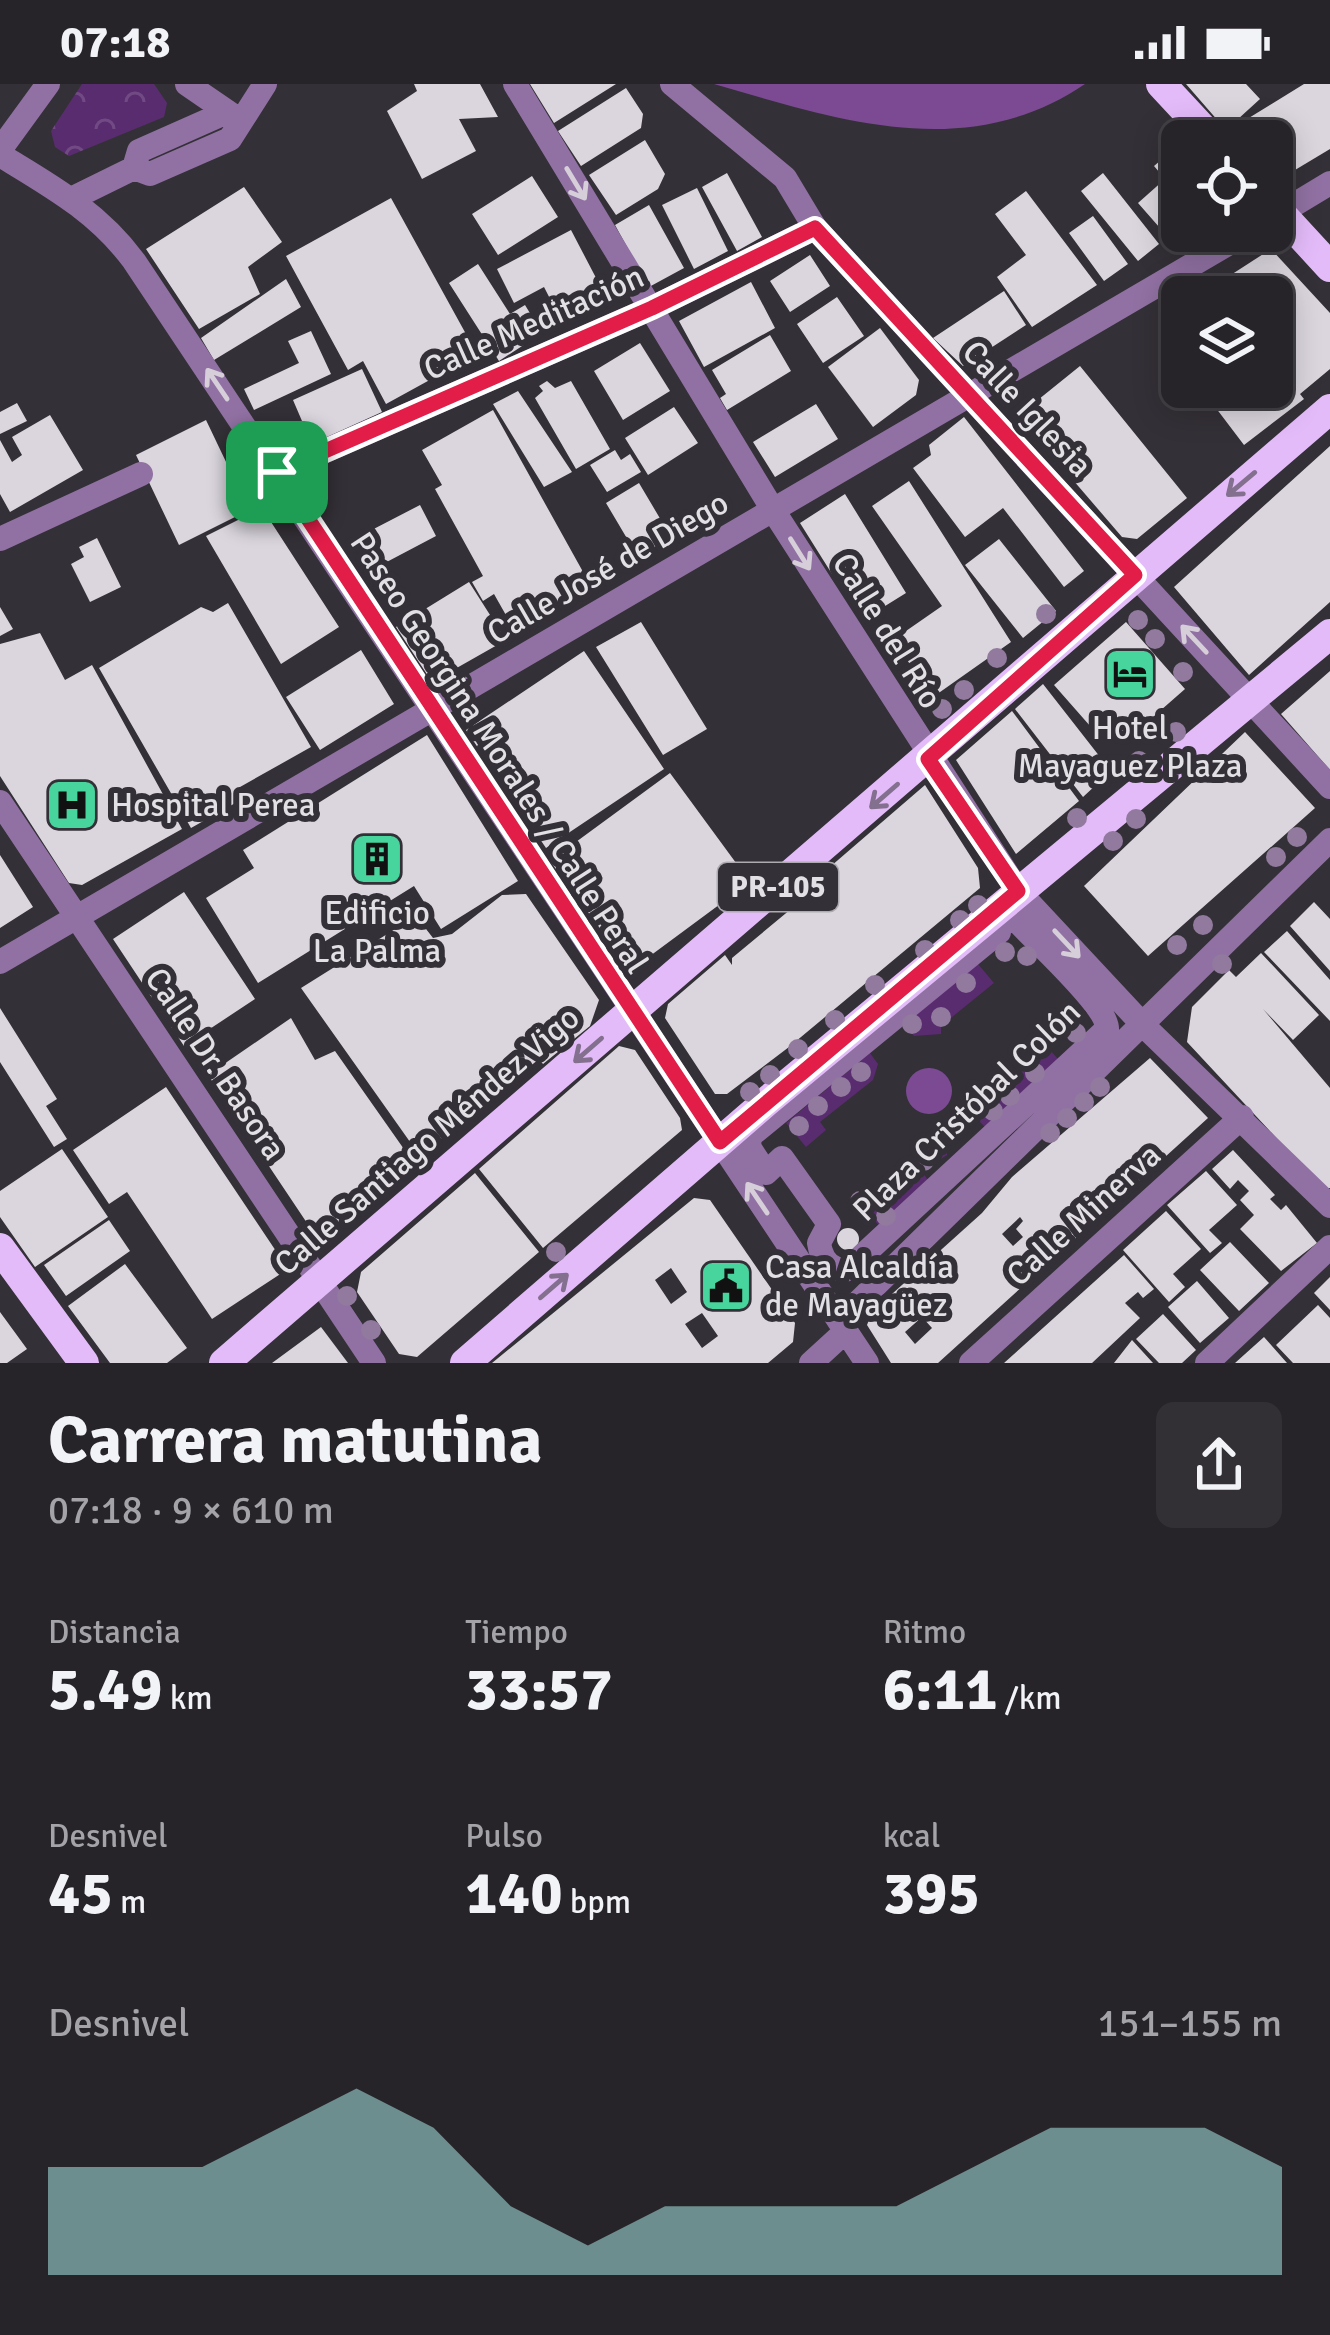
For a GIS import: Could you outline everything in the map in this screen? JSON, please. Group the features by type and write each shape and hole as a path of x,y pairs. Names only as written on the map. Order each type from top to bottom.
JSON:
{"main road":[{"path":"1161,84 1194,120"},
{"path":"1293,230 1330,267"},
{"name":"Calle Santiago Méndez Vigo","path":"224,1363 1330,409"},
{"path":"465,1363 720,1142 1330,634"},
{"path":"0,1248 84,1363"}],"street":[{"path":"0,153 48,84"},
{"path":"187,84 233,116"},
{"path":"73,198 134,168 139,151 233,116 265,84"},
{"name":"Calle del Río","path":"515,84 772,511 928,759 1018,891 1144,1027 1330,1206"},
{"name":"Calle Iglesia","path":"672,84 785,178 815,228 1330,787"},
{"name":"Paseo Georgina Morales / Calle Peral","path":"0,153 73,198 124,247 867,1363"},
{"path":"1293,203 1330,183"},
{"name":"Calle Meditación","path":"277,472 652,308 815,228"},
{"name":"Calle José de Diego","path":"0,962 1213,252"},
{"path":"0,539 141,474"},
{"name":"Calle Dr. Basora","path":"0,802 374,1363"},
{"path":"811,1363 842,1326 1330,840"},
{"name":"Plaza Cristóbal Colón","path":"1004,921 1017,921 1106,1015 1107,1030 861,1257 865,1263 850,1270 828,1264 819,1243 829,1224 782,1158 766,1173 749,1147 750,1136 999,932 995,928 1004,921"},
{"name":"Calle Minerva","path":"971,1363 1242,1117"},
{"path":"1207,1363 1330,1247"}],"green space":[{"path":"82,84 154,84 167,103 164,117 69,156 55,147 51,131"},
{"path":"978,964 994,983 941,1026 941,1034 914,1036 904,1025"},
{"path":"1042,1041 1058,1059 986,1128 980,1122 989,1092 999,1090 1039,1055 1034,1047"},
{"path":"870,1053 878,1064 873,1080 820,1122 826,1130 806,1147 786,1123"},
{"path":"947,1146 947,1155 922,1171 929,1182 880,1226 853,1201 871,1186 878,1192 923,1155 924,1148"}],"shaded area":[{"path":"714,84 1085,84 1040,108 995,123 948,129 855,121"},
{"path":"929,1068 945,1075 952,1091 945,1107 929,1114 913,1107 906,1091 913,1075"}],"building":[{"path":"414,84 480,84 498,117 459,119 476,151 422,179 387,111 417,91"},
{"path":"530,84 616,84 554,123"},
{"path":"1186,84 1246,84 1260,99 1237,120 1217,120"},
{"path":"1304,84 1330,84 1330,149 1293,171 1293,120 1246,120"},
{"path":"626,88 643,114 641,128 581,166 558,131"},
{"path":"645,140 665,174 658,189 616,215 589,175"},
{"path":"727,173 762,237 737,251 702,187"},
{"path":"1103,173 1159,244 1138,261 1081,191"},
{"path":"532,176 558,217 498,255 472,214"},
{"path":"1161,183 1161,229 1138,203"},
{"path":"244,187 282,242 248,267 260,294 199,329 146,249"},
{"path":"697,188 728,251 694,269 662,205"},
{"path":"1026,191 1097,285 1032,327 997,277 1026,255 995,214"},
{"path":"391,198 477,354 386,404 363,361 348,370 286,256"},
{"path":"649,205 684,268 649,287 615,225"},
{"path":"1093,216 1128,264 1104,281 1069,233"},
{"path":"571,230 606,297 603,305 564,326 544,287 514,303 497,269"},
{"path":"1274,252 1330,313 1330,369 1300,394 1304,399 1293,407 1293,276 1229,276"},
{"path":"810,255 830,286 790,312 770,281"},
{"path":"478,264 510,314 525,305 542,333 499,361 449,283"},
{"path":"286,279 301,307 214,360 201,338"},
{"path":"751,282 775,328 704,367 679,321"},
{"path":"1004,291 1026,325 963,366 933,338"},
{"path":"837,297 864,336 823,363 797,324"},
{"path":"880,328 919,380 916,395 873,427 828,367"},
{"path":"311,331 331,374 254,410 244,389 299,363 288,341"},
{"path":"770,335 791,371 727,410 720,398 726,394 712,370"},
{"path":"640,343 670,391 623,420 594,371"},
{"path":"1080,366 1187,498 1137,539 1122,537 1018,416"},
{"path":"362,369 382,412 296,451 286,429 302,421 293,400"},
{"path":"547,381 555,388 571,381 610,449 576,469 535,398 543,391 539,386"},
{"path":"518,391 572,472 544,487 493,404"},
{"path":"17,403 27,421 0,434 0,412"},
{"path":"816,404 838,439 775,477 753,442"},
{"path":"674,407 698,443 648,475 625,438"},
{"path":"1216,408 1292,408 1244,445"},
{"path":"493,410 592,588 515,631 494,594 483,601 472,582 483,576 435,489 442,485 422,450"},
{"path":"50,415 83,470 10,512 0,494 0,440 12,462 22,455 12,437"},
{"path":"964,417 1084,571 1064,587 1003,508 965,537 913,468 931,455 929,445"},
{"path":"206,420 249,510 179,545 136,455"},
{"path":"1330,446 1330,602 1249,675 1174,587"},
{"path":"615,450 621,460 630,454 641,472 607,492 590,465"},
{"path":"909,481 1011,642 933,697 893,640 942,606 872,506"},
{"path":"639,483 671,537 638,557 606,503"},
{"path":"845,494 906,593 869,616 841,572 832,574 800,523"},
{"path":"420,505 436,536 381,565 364,534"},
{"path":"262,508 339,627 281,664 206,536"},
{"path":"97,538 121,587 90,602 71,564 84,557 79,547"},
{"path":"999,539 1056,611 1023,638 965,565"},
{"path":"469,582 506,640 432,682 396,627"},
{"path":"228,603 311,747 240,787 246,797 191,828 99,668 201,607 213,612"},
{"path":"0,607 13,629 0,636"},
{"path":"641,622 707,729 663,755 596,647"},
{"path":"1126,622 1185,689 1128,739 1113,722 1098,735 1054,685"},
{"path":"40,633 65,680 92,665 182,829 82,885 69,883 0,776 0,644"},
{"path":"361,650 394,704 320,750 286,697"},
{"path":"584,651 664,769 546,848 466,730"},
{"path":"1330,671 1330,770 1281,714"},
{"path":"1043,684 1111,771 1083,797 1015,709"},
{"path":"1012,711 1079,801 1016,854 956,760"},
{"path":"1245,732 1315,808 1148,956 1084,886"},
{"name":"Edificio La Palma","path":"427,735 518,881 441,929 414,886 258,983 206,898 254,868 243,850"},
{"path":"670,773 750,882 631,970 550,861"},
{"path":"925,785 978,868 980,888 789,1047 727,1094 715,1094 665,1018 668,1004 725,955 732,965 732,958 791,909 787,904"},
{"path":"0,855 33,907 0,928"},
{"path":"184,892 255,999 184,1046 113,939"},
{"path":"526,894 599,1000 590,1026 543,1064 539,1059 420,1156 301,988 416,916 433,938 452,934 502,895"},
{"path":"1314,902 1330,919 1330,971 1290,926"},
{"path":"1287,931 1330,980 1330,1021 1264,952"},
{"path":"1261,953 1319,1015 1293,1040 1263,1009 1330,1088 1330,1188 1323,1188 1187,1042 1192,1007 1229,970 1236,977"},
{"path":"0,1008 57,1099 46,1106 67,1139 54,1147 0,1062"},
{"path":"291,1018 315,1060 335,1051 406,1152 397,1160 404,1172 329,1230 316,1225 311,1229 208,1075"},
{"path":"619,1046 635,1050 680,1118 682,1130 543,1248 479,1169"},
{"path":"1150,1058 1208,1118 938,1363 891,1363 867,1325 872,1312 982,1213 1012,1177","holes":["1020,1217 1023,1221 1016,1229 1023,1237 1013,1246 1002,1234","922,1317 932,1328 915,1344 905,1332"]},
{"path":"166,1087 288,1269 212,1319 127,1192 109,1204 73,1150"},
{"path":"62,1149 108,1217 35,1267 0,1217 0,1191"},
{"path":"1233,1150 1275,1195 1270,1199 1281,1210 1286,1205 1317,1243 1281,1271 1240,1229 1254,1215 1240,1200 1249,1191 1238,1180 1230,1189 1212,1169"},
{"path":"1206,1171 1237,1205 1209,1230 1222,1243 1210,1253 1167,1205"},
{"path":"475,1173 539,1252 417,1357 399,1354 357,1292 361,1272"},
{"name":"Casa Alcaldía de Mayagüez","path":"694,1198 710,1200 795,1323 793,1342 768,1363 492,1363","holes":["671,1268 687,1292 671,1304 655,1280","702,1313 718,1336 702,1348 685,1324"]},
{"path":"1166,1211 1201,1249 1173,1274 1185,1287 1169,1302 1123,1250"},
{"path":"109,1220 130,1251 66,1296 44,1265"},
{"path":"848,1228 859,1239 848,1250 837,1239"},
{"path":"1230,1242 1269,1283 1239,1311 1200,1270"},
{"path":"1124,1255 1154,1289 1143,1298 1138,1292 1125,1303 1140,1318 1092,1363 1004,1363"},
{"path":"125,1264 187,1348 167,1363 110,1363 68,1306"},
{"path":"1330,1277 1330,1310 1314,1293"},
{"path":"1197,1281 1229,1318 1200,1343 1168,1307"},
{"path":"1318,1305 1330,1318 1330,1363 1293,1363 1276,1345"},
{"path":"0,1312 27,1349 7,1363 0,1363"},
{"path":"1163,1314 1196,1350 1182,1363 1159,1363 1136,1339"},
{"path":"321,1327 348,1363 272,1363"},
{"path":"1264,1337 1287,1363 1235,1363"},
{"path":"1132,1340 1153,1363 1114,1363"}],"place":[{"name":"Hotel Mayaguez Plaza","path":"1130,674"},
{"name":"Hospital Perea","path":"72,805"},
{"name":"Edificio La Palma","path":"377,859"},
{"name":"Casa Alcaldía de Mayagüez","path":"726,1286"}],"route":[{"path":"815,228 1135,575 928,759 1018,891 720,1142 429,710 277,472 652,308 815,228"}]}
